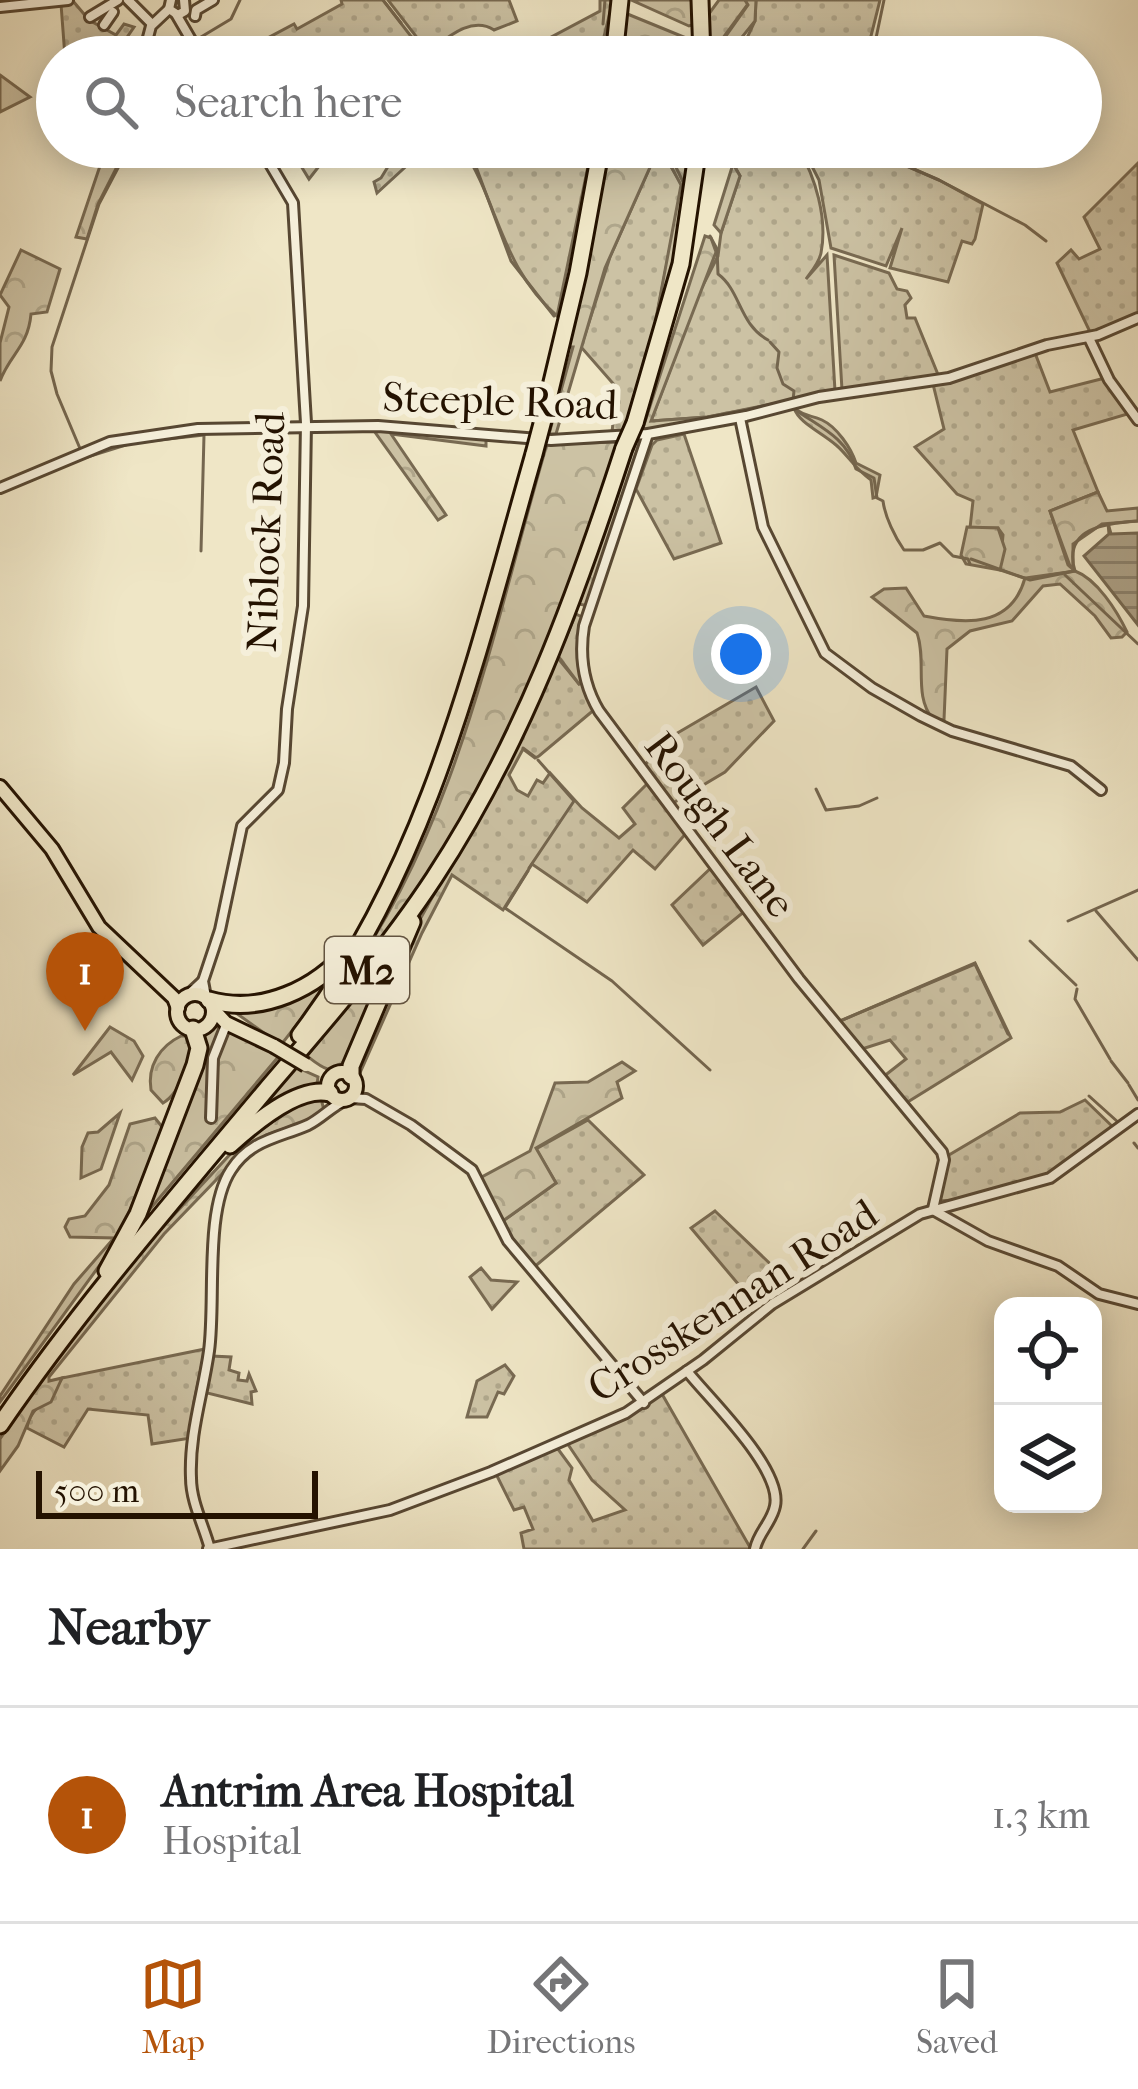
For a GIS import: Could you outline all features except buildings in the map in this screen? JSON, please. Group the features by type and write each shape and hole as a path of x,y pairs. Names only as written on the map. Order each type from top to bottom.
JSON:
{"highway":[{"path":"616,36 620,0"},
{"path":"700,0 701,36"},
{"name":"M2","path":"0,1413 107,1271 324,1004 367,937 400,872 444,759 534,454 578,273 597,168"},
{"name":"M2","path":"0,1425 158,1219 362,976 445,861 500,767 553,653 624,448 641,429 680,264 695,168"},
{"path":"158,1219 252,1126 314,1092 338,1089 408,929 445,861"},
{"path":"107,1271 138,1214 195,1064 206,1012 262,1002 315,982 349,951 400,872"}],"main road":[{"path":"0,788 52,848 99,927 180,1000 274,1046 338,1089"},
{"path":"180,1000 182,1024 206,1012"}],"street":[{"path":"0,8 68,0"},
{"path":"89,16 106,16 118,0"},
{"path":"128,0 152,25"},
{"path":"195,16 196,10 213,0"},
{"path":"148,36 152,25 177,6 188,36"},
{"name":"Niblock Road","path":"206,1012 203,981 220,930 242,826 278,790 303,606 305,425 293,203 272,168"},
{"name":"Steeple Road","path":"0,488 82,452 154,434 305,425 378,426 550,440 740,418 819,397 949,378 1047,346 1088,338 1138,318"},
{"path":"1088,338 1109,380 1138,420"},
{"path":"740,418 764,526 825,653 921,716 952,731 1071,766 1101,790"},
{"name":"Rough Lane","path":"641,429 584,626 582,659 589,692 799,979 942,1152 933,1209"},
{"name":"Niblock Road","path":"180,1000 203,981"},
{"path":"211,1118 213,1056 226,1023"},
{"path":"209,1549 193,1498 191,1463 197,1399 209,1349 221,1190 233,1166 253,1146 309,1124 338,1089 366,1099 426,1134 472,1170 508,1241 644,1403"},
{"name":"Crosskennan Road","path":"209,1549 391,1510 491,1472 644,1403 772,1304 933,1209 1050,1178 1138,1114"},
{"path":"933,1209 983,1238 1058,1266 1099,1294 1138,1304"},
{"path":"687,1372 742,1431 774,1492 775,1508 755,1549"}],"green space":[{"path":"341,0 383,0 411,36 271,36 294,24 297,29 342,4"},
{"path":"388,0 509,0 517,21 494,30 477,25 450,36 416,36"},
{"path":"600,0 613,0 604,36 553,36 600,11"},
{"path":"631,0 695,0 698,23 689,26"},
{"path":"719,0 748,4 724,36 708,36 708,15"},
{"path":"745,0 756,0 755,21 743,36 726,36 748,5"},
{"path":"756,0 880,0 871,36 748,36 755,21"},
{"path":"73,1 89,20 116,35 124,24 134,27 128,36 63,36 61,4"},
{"path":"625,13 681,36 622,36"},
{"path":"0,75 30,97 0,112"},
{"path":"1138,163 1138,316 1090,332 1057,263 1071,250 1079,259 1100,249 1084,217"},
{"path":"99,168 116,168 87,239 76,237"},
{"path":"387,168 404,168 377,193 374,182"},
{"path":"588,168 557,316 538,297 512,256 474,169"},
{"path":"603,168 650,168 605,268 556,434 549,434 573,347 567,347"},
{"path":"650,168 672,168 682,185 655,325 624,431 612,432 617,388 581,347 610,257"},
{"path":"672,168 690,168 682,233 624,431 655,324 681,185"},
{"path":"735,168 740,176 721,233 714,225"},
{"path":"736,168 808,168 818,198 823,240 820,257 806,279 827,255 835,391 708,417 651,421 699,293 718,256 740,176"},
{"path":"813,168 911,168 983,204 975,239 972,244 962,241 948,282 890,268 902,228 886,266 831,248"},
{"path":"705,236 711,238 716,252 651,421 707,417 787,402 682,428 642,431"},
{"path":"21,250 60,269 47,312 31,314 26,335 0,381 0,343 9,307 0,295"},
{"path":"834,255 889,273 897,289 907,291 911,298 905,305 907,318 915,318 939,377 842,390"},
{"path":"1035,353 1050,392 1105,378 1131,413 1073,430 1098,492 1050,511 1068,565 1075,571 1027,579 1000,570 1003,535 998,528 970,528 973,501 957,494 915,447 944,429 933,384"},
{"path":"794,408 828,423 843,438 856,463 880,475 876,497 871,480"},
{"path":"372,428 486,439 486,446 391,434 446,515 438,520"},
{"path":"684,434 721,543 674,559 636,489 652,445"},
{"path":"637,438 645,440 588,606 579,604"},
{"path":"620,442 573,591 491,776 451,844 348,988 343,984 383,923 444,792 489,654 547,444"},
{"path":"1098,492 1107,511 1138,508 1138,521 1102,524 1073,544 1070,566 1050,511"},
{"path":"967,527 998,528 1005,549 1000,570 966,564 961,555"},
{"path":"1075,571 1098,588 1127,632 1111,638 1060,584 1043,586 1012,621 970,631 947,649 944,720 933,719 923,700 917,633 872,597 884,589 906,588 924,616 971,621 1009,606 1025,578"},
{"path":"576,614 584,618 579,684 558,656"},
{"path":"557,657 582,683 595,709 539,756 523,749 509,775 517,790 528,796 537,780 543,783 550,773 619,838 635,824 623,808 650,781 688,831 655,869 633,850 587,902 532,864 503,910 452,875 359,1075 356,1071 413,932 520,739"},
{"path":"756,687 774,721 725,772 673,803 644,765 650,760 645,752"},
{"path":"713,866 745,911 703,945 672,905"},
{"path":"398,943 347,1064 326,1069 307,1056"},
{"path":"975,963 1011,1038 906,1103 883,1077 906,1059 890,1040 862,1049 840,1021"},
{"path":"332,979 281,1045 236,1013 299,999"},
{"path":"215,1026 250,1038 279,1056 140,1221 201,1034"},
{"path":"110,1027 134,1041 143,1056 132,1080 111,1052 73,1075"},
{"path":"188,1036 188,1063 175,1091 163,1103 151,1090 153,1065 161,1051"},
{"path":"622,1062 635,1071 617,1082 622,1098 536,1148 556,1183 500,1223 480,1178 530,1151 555,1083 588,1082"},
{"path":"296,1067 318,1077 317,1085 258,1113"},
{"path":"320,1095 324,1110 246,1149 164,1234 49,1377 49,1381 62,1378 51,1402 33,1411 18,1446 0,1471 0,1439 59,1352 145,1246 236,1148 293,1107"},
{"path":"1085,1100 1114,1128 1054,1174 936,1201 949,1155 1020,1113 1060,1112"},
{"path":"120,1113 101,1169 81,1178 82,1147 88,1133 98,1132"},
{"path":"155,1118 163,1128 118,1240 0,1402 74,1284 114,1238 70,1237 65,1227 69,1219 85,1216 109,1185 130,1124"},
{"path":"588,1120 644,1175 533,1268 500,1223 556,1183 536,1149"},
{"path":"715,1211 785,1278 774,1287 782,1295 760,1310 691,1228"},
{"path":"481,1268 491,1280 517,1282 492,1309 470,1277"},
{"path":"205,1349 191,1438 152,1444 148,1415 88,1409 64,1447 27,1428 62,1378"},
{"path":"211,1356 231,1357 229,1370 239,1373 238,1380 247,1381 249,1374 256,1391 251,1392 252,1404 203,1392"},
{"path":"505,1365 514,1376 504,1394 498,1392 487,1417 467,1417 477,1381"},
{"path":"662,1394 751,1549 524,1549 521,1533 533,1529 524,1507 514,1510 496,1474 555,1445 572,1468 569,1480 593,1521 625,1510 592,1480 565,1440 631,1413"}],"shaded area":[{"path":"1108,523 1111,534 1138,533 1138,625 1084,556 1109,534"}],"waterway":[{"path":"203,36 231,19 240,0"},
{"path":"383,0 401,23"},
{"path":"603,24 605,0"},
{"path":"876,36 884,0"},
{"path":"118,168 99,204 52,347 51,371 84,458 132,443 204,435 201,551"},
{"path":"476,168 511,261 554,316"},
{"path":"676,168 685,186"},
{"path":"911,168 1025,225 1046,241"},
{"path":"295,198 300,241"},
{"path":"710,236 717,249 718,274 751,325 768,340"},
{"path":"300,245 302,284"},
{"path":"770,342 779,352 777,368 783,384 794,391 793,400"},
{"path":"793,408 838,440 856,469 874,478 877,498 883,501 904,550 923,550 940,543 970,564"},
{"path":"971,559 1030,580 1075,571 1075,545 1081,537 1101,526 1138,521"},
{"path":"1065,575 1138,644"},
{"path":"523,748 535,757"},
{"path":"529,868 574,801 538,760"},
{"path":"816,789 826,810 859,806 877,798"},
{"path":"528,871 505,908 612,981 710,1070"},
{"path":"1068,921 1138,890"},
{"path":"1096,911 1138,960"},
{"path":"1030,941 1076,985"},
{"path":"840,1021 975,964 1008,1034"},
{"path":"1077,989 1075,999 1110,1059"},
{"path":"1111,1061 1128,1083"},
{"path":"1129,1085 1138,1100"},
{"path":"1089,1096 1119,1123"},
{"path":"1134,1143 1138,1148"},
{"path":"803,1549 816,1531"}],"place":[{"name":"Antrim Area Hospital","path":"85,1031"}]}
